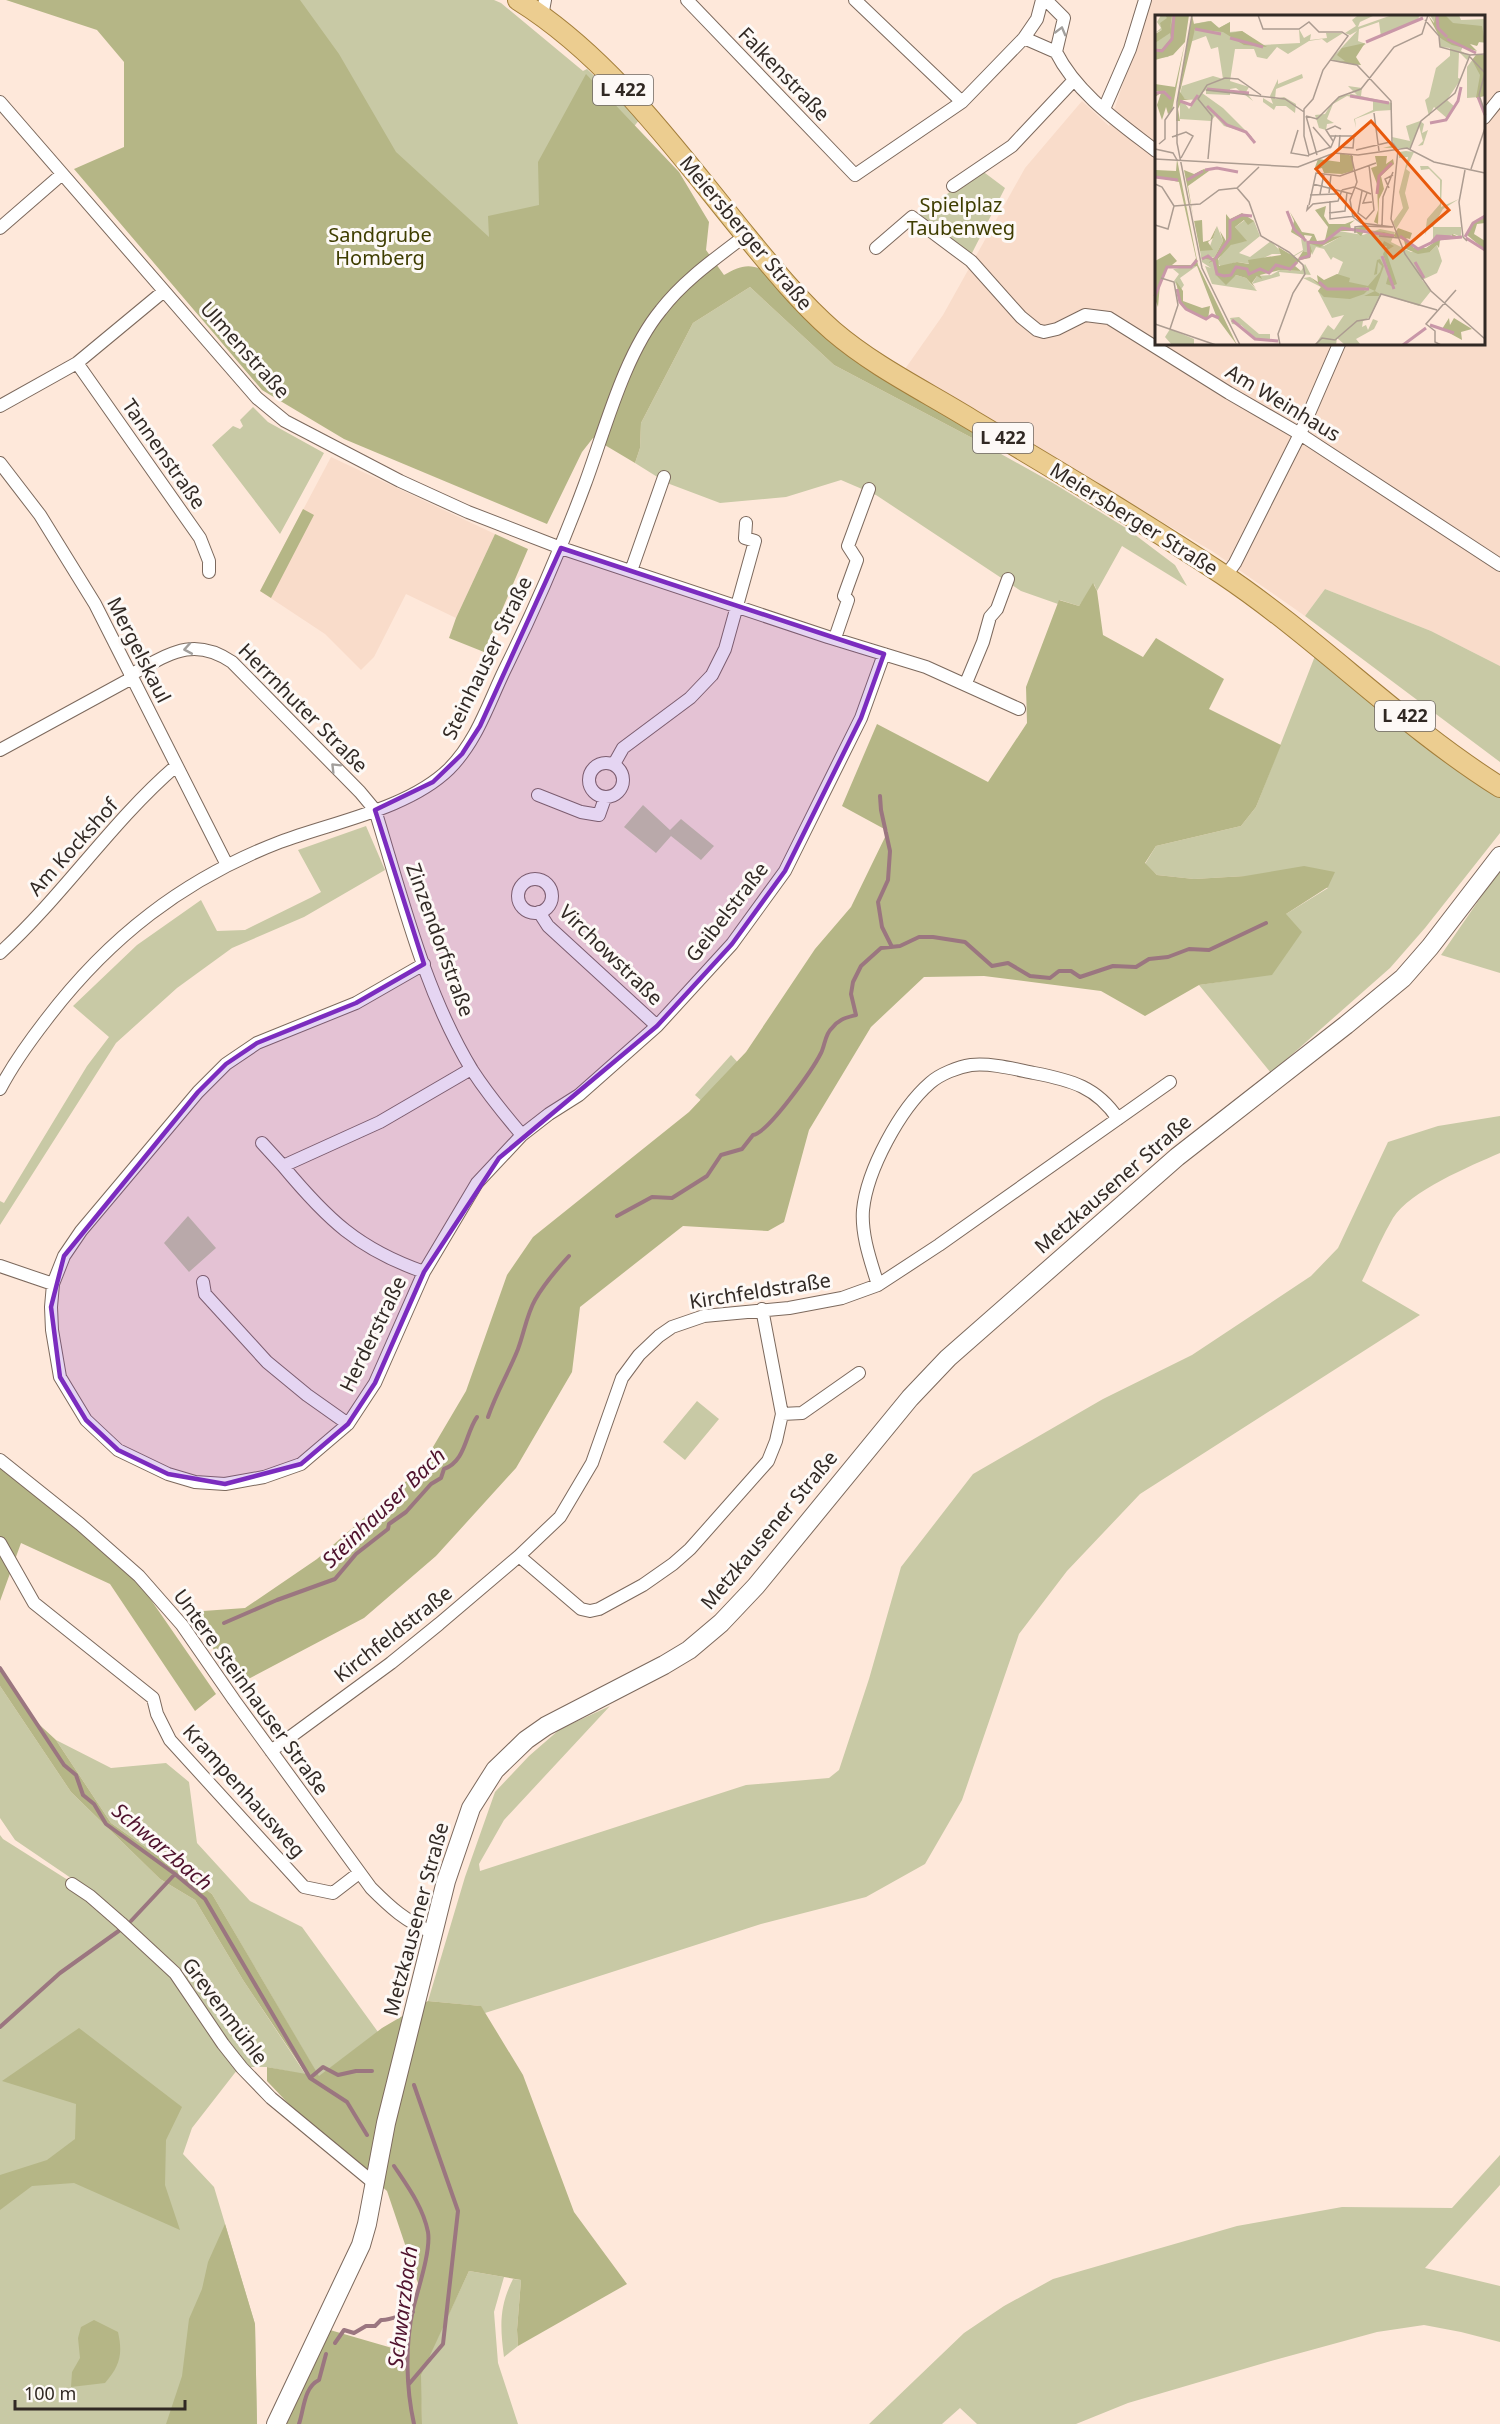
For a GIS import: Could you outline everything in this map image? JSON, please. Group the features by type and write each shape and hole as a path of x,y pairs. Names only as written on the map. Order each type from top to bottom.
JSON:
{"main road":[{"name":"Meiersberger Straße","path":"518,0 543,8 644,112 804,303 851,346 882,368 1053,469 1225,577 1304,636 1462,762 1500,787"},
{"name":"Metzkausener Straße","path":"276,2424 352,2268 368,2224 386,2123 432,1932 459,1838 471,1808 495,1770 526,1740 568,1713 681,1655 721,1623 756,1586 910,1398 941,1364 1177,1157 1403,978 1430,947 1500,856"}],"street":[{"name":"Falkenstraße","path":"687,0 855,175 962,102"},
{"path":"855,0 962,102 1024,38 1037,19 1044,0 1064,18 1056,52 1064,69 1104,109 1155,150"},
{"path":"1104,109 1130,49 1145,0"},
{"path":"1024,38 1056,52"},
{"path":"953,186 1012,146 1074,80"},
{"path":"1485,117 1500,98"},
{"name":"Ulmenstraße","path":"0,102 257,398 285,421 410,486 468,512 561,548 926,667 966,683 1019,709"},
{"path":"0,228 61,175"},
{"name":"Am Weinhaus","path":"876,248 912,217 971,261 1021,317 1036,330 1044,332 1058,329 1085,315 1109,318 1229,393 1300,434 1500,565"},
{"name":"Steinhauser Straße","path":"0,1089 23,1050 85,972 113,944 182,890 227,865 281,842 375,810 417,792 433,782 462,754 480,726 561,548 612,410 645,332 661,309 682,286 746,235"},
{"path":"0,405 76,363 164,291"},
{"path":"1225,577 1235,563 1300,434 1339,345"},
{"name":"Tannenstraße","path":"76,363 200,538 209,561 209,572"},
{"name":"Mergelskaul","path":"0,463 40,515 95,604 227,865"},
{"path":"631,571 664,477"},
{"path":"835,638 848,600 844,596 857,560 848,546 869,489"},
{"path":"614,764 623,748 690,698 712,675 725,649 755,541 745,538 746,523"},
{"path":"966,683 983,642 990,617 996,609 1008,579"},
{"name":"Herrnhuter Straße","path":"0,750 184,648 199,647 221,654 232,662 375,810"},
{"name":"Geibelstraße","path":"522,1135 579,1095 657,1026 732,944 785,871 861,718 884,654"},
{"path":"599,764 614,764 622,772 623,784 618,794 605,798 591,789 590,773 599,764"},
{"name":"Am Kockshof","path":"0,953 22,933 93,851 176,766"},
{"path":"537,795 581,812 599,815 605,798"},
{"name":"Zinzendorfstraße","path":"375,810 424,964 445,1018 471,1069 522,1135"},
{"name":"Virchowstraße","path":"539,912 548,926 657,1026"},
{"name":"Herderstraße","path":"424,964 356,1003 257,1043 226,1064 198,1092 81,1231 64,1256 53,1284 51,1307 52,1330 60,1377 86,1420 118,1450 168,1474 195,1482 225,1484 264,1477 301,1464 348,1424 375,1383 424,1272 477,1183 522,1135"},
{"path":"878,1285 864,1231 863,1210 868,1188 874,1167 900,1120 931,1081 951,1071 971,1065 993,1066 1059,1078 1079,1084 1098,1095 1118,1119"},
{"path":"283,1166 380,1122 471,1069"},
{"name":"Kirchfeldstraße","path":"271,1751 391,1663 519,1556 560,1517 592,1463 622,1378 639,1355 658,1336 672,1327 704,1316 789,1308 842,1298 878,1285 939,1245 1170,1082"},
{"path":"262,1143 329,1218 349,1235 396,1262 424,1272"},
{"path":"0,1266 53,1284"},
{"path":"203,1282 205,1294 267,1362 307,1395 348,1424"},
{"path":"519,1556 581,1609 599,1609 674,1564 704,1534 768,1461 776,1441 782,1414 762,1309"},
{"path":"782,1414 802,1413 859,1373"},
{"name":"Untere Steinhauser Straße","path":"0,1460 81,1524 139,1576 182,1624 359,1873 398,1915 413,1925 432,1932"},
{"name":"Krampenhausweg","path":"0,1543 34,1603 153,1698 157,1714 170,1740 304,1887 333,1893 359,1873"},
{"name":"Grevenmühle","path":"72,1884 90,1896 175,1973 223,2044 271,2098 375,2184"}],"highlighted area":[{"path":"561,548 884,654 861,718 785,871 732,944 657,1026 499,1158 424,1272 375,1383 348,1424 301,1464 225,1484 168,1474 118,1450 86,1420 60,1377 51,1307 64,1256 198,1092 226,1064 257,1043 356,1003 424,964 375,810 433,782 462,754 480,726"}],"shaded area":[{"path":"1150,0 1500,0 1500,666 1431,631 1325,589 1305,616 1212,551 1021,440 905,369 943,315 1025,168 1082,101 1109,126"},
{"path":"331,457 495,534 456,618 406,594 374,657 361,670 325,634 260,591"}],"green space":[{"name":"Sandgrube Homberg","path":"6,0 300,0 339,54 396,152 489,237 488,216 539,205 538,162 586,74 679,172 709,222 706,250 724,275 742,267 751,266 761,269 813,326 848,356 896,387 978,433 976,440 834,365 750,287 693,323 641,423 640,448 635,463 593,438 582,452 547,524 344,439 262,390 74,169 124,147 124,62 97,30"},
{"path":"96,0 494,0 501,3 583,71 587,69 640,119 607,160 557,272 149,70"},
{"name":"Spielplaz Taubenweg","path":"981,170 1005,188 970,257 916,216"},
{"path":"750,287 834,365 976,440 1053,483 1126,528 1175,565 1187,586 1122,546 1097,591 1094,584 1079,606 1060,600 1058,604 1021,591 876,495 841,480 786,497 720,503 667,483 635,463 640,448 641,423 693,323"},
{"path":"253,407 268,422 324,453 280,534 212,445 233,426 240,429 243,426 240,420"},
{"path":"303,509 314,515 271,598 260,591"},
{"path":"495,534 528,549 484,652 449,638"},
{"path":"1093,583 1097,591 1103,635 1143,657 1156,638 1224,679 1209,709 1281,745 1256,807 1241,826 1156,846 1145,863 1157,875 1194,879 1245,876 1304,866 1335,872 1328,887 1286,914 1302,932 1272,975 1199,985 1145,1016 1101,991 984,976 924,977 871,1027 809,1130 784,1222 768,1231 683,1226 580,1307 572,1372 516,1468 436,1556 364,1618 237,1685 189,1612 245,1608 317,1559 420,1469 466,1391 507,1275 533,1237 689,1112 746,1052 815,949 851,907 888,831 842,806 877,724 988,782 1027,723 1026,687 1059,600 1079,606"},
{"path":"1325,589 1431,631 1500,666 1500,762 1305,616"},
{"path":"1315,656 1500,796 1500,833 1425,928 1390,968 1271,1073 1199,985 1272,974 1286,914 1328,888 1245,876 1194,879 1157,875 1145,864 1156,846 1241,826 1256,807"},
{"path":"643,805 670,830 681,819 714,846 701,860 671,836 656,853 624,827"},
{"path":"366,826 385,870 304,917 232,948 177,988 116,1043 0,1225 0,1201 4,1203 87,1066 109,1037 73,1006 137,945 201,900 217,931 245,930 321,892 298,850"},
{"path":"1500,871 1500,973 1441,955 1492,881"},
{"path":"731,1055 741,1066 705,1104 695,1095"},
{"path":"1500,1116 1500,1153 1442,1180 1401,1208 1393,1218 1362,1281 1420,1315 1140,1494 1067,1571 1019,1634 962,1800 925,1864 866,1897 761,1924 485,2013 480,2006 428,2001 465,1877 495,1792 529,1756 560,1729 610,1706 504,1820 479,1864 480,1871 746,1785 829,1778 839,1770 869,1679 901,1567 973,1474 1103,1399 1192,1355 1311,1276 1338,1248 1388,1142 1438,1126"},
{"path":"188,1216 216,1248 189,1272 164,1243"},
{"path":"697,1401 719,1419 685,1460 663,1442"},
{"path":"0,1465 64,1516 140,1584 216,1694 195,1711 110,1584 21,1543 0,1601"},
{"path":"0,1669 30,1716 56,1740 111,1823 212,1894 319,2076 382,2028 428,2001 481,2006 523,2075 574,2212 627,2284 518,2346 521,2280 469,2271 421,2375 422,2424 283,2424 330,2330 399,2350 419,2286 387,2191 343,2152 316,2133 267,2081 267,2067 306,2074 243,1980 195,1900 160,1879 71,1792 0,1686"},
{"path":"0,1686 71,1792 160,1879 195,1900 243,1980 306,2075 267,2067 246,2067 180,1968 93,1893 15,1840 0,1818"},
{"path":"56,1740 111,1768 166,1763 189,1782 197,1843 250,1901 302,1927 378,2032 319,2077 212,1894 111,1823"},
{"path":"0,1835 90,1894 151,1945 241,2065 192,2128 183,2154 214,2187 255,2324 257,2424 0,2424"},
{"path":"79,2028 182,2107 166,2140 165,2185 180,2230 74,2183 32,2186 0,2210 0,2175 47,2160 75,2139 76,2104 2,2081"},
{"path":"1500,2155 1500,2185 1425,2268 1500,2286 1500,2342 1424,2325 1377,2332 1128,2403 1076,2424 977,2424 960,2408 942,2424 869,2424 964,2333 1004,2306 1053,2279 1237,2226 1342,2207 1452,2208"},
{"path":"225,2224 255,2324 257,2424 166,2424 182,2376 189,2319 202,2289 208,2262"},
{"path":"469,2271 504,2277 494,2312 498,2363 518,2424 422,2424 420,2375"},
{"path":"513,2279 521,2280 518,2346 504,2357 503,2308"},
{"path":"94,2320 118,2332 120,2353 117,2365 105,2383 71,2387 72,2372 80,2358 78,2338 81,2327"}],"waterway":[{"path":"880,796 890,851 888,880 878,902 882,927 892,947"},
{"name":"Steinhauser Bach","path":"617,1216 652,1197 672,1198 707,1176 721,1155 742,1149 753,1135 769,1124 809,1072 821,1053 830,1030 845,1018 856,1015 851,994 853,982 861,966 881,948 900,946 919,937 933,937 965,942 992,966 1008,963 1030,976 1050,978 1059,971 1071,971 1080,977 1113,966 1136,967 1149,959 1168,957 1189,949 1209,950 1266,923"},
{"name":"Steinhauser Bach","path":"488,1417 518,1349 532,1305 546,1283 569,1256"},
{"name":"Steinhauser Bach","path":"224,1623 277,1600 335,1579 356,1554 388,1529 389,1524 406,1512 431,1484 441,1478 444,1469 457,1460 477,1417"},
{"name":"Schwarzbach","path":"0,1668 64,1765 76,1775 83,1795 94,1804 106,1824 175,1874 205,1899 310,2078 347,2102 367,2135"},
{"path":"131,1921 175,1874"},
{"path":"0,2027 60,1973 120,1930"},
{"path":"310,2078 323,2067 338,2075 356,2071 372,2071"},
{"path":"409,2384 443,2344 458,2211 414,2085"},
{"name":"Schwarzbach","path":"394,2166 419,2206 428,2232 426,2259 413,2309 409,2337 408,2381 414,2424"},
{"path":"335,2343 344,2330 354,2333 366,2326 375,2326 381,2320 413,2312"},
{"path":"299,2424 307,2393 319,2380 326,2354"}]}
